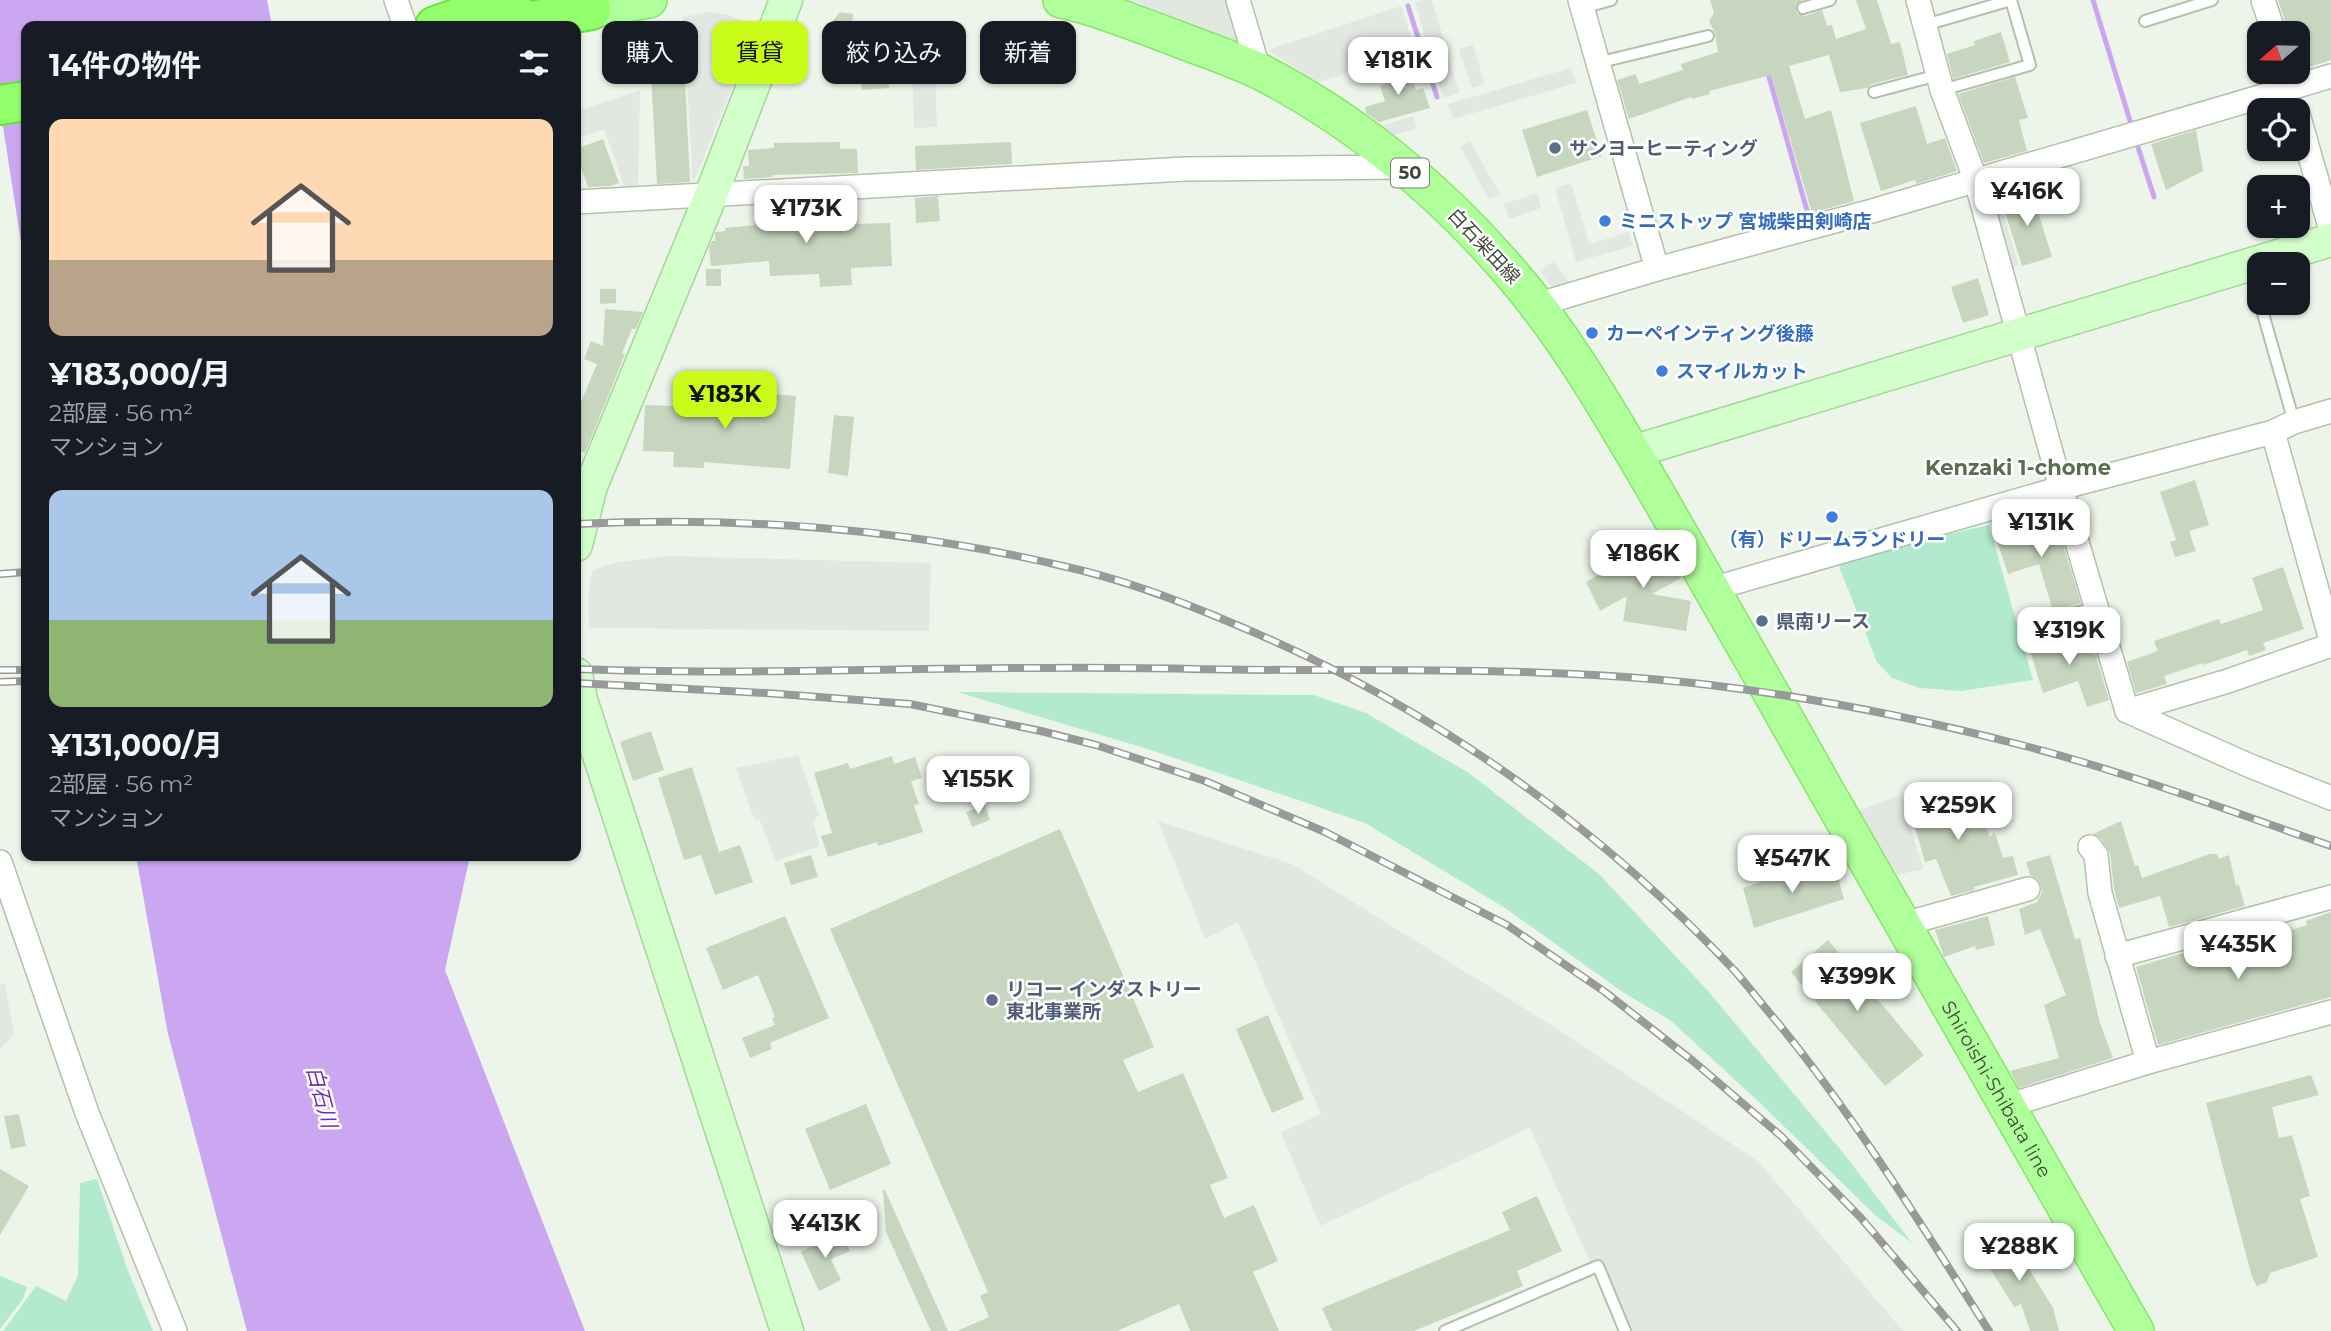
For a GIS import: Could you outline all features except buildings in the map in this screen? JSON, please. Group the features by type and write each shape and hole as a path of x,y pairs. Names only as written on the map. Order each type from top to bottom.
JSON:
{"highway":[{"path":"450,21 511,0"},
{"path":"525,21 590,5"},
{"path":"0,105 21,102"}],"main road":[{"path":"590,5 649,0"},
{"name":"白石柴田線","path":"1061,0 1089,6 1259,71 1363,136 1403,167 1503,263 1536,305 1583,372 1712,589"},
{"name":"Shiroishi-Shibata line","path":"1712,589 1901,925 2136,1331"}],"street":[{"path":"396,0 403,21"},
{"path":"581,525 591,486 711,195 786,0"},
{"path":"1238,0 1259,71"},
{"path":"1918,0 1940,83 1976,181 2061,488 2127,711"},
{"path":"2263,0 2270,21"},
{"path":"1581,4 1657,269"},
{"path":"2310,78 2331,76"},
{"path":"1536,305 1976,181 2276,84"},
{"path":"2310,157 2331,230"},
{"path":"581,202 1186,169 1403,167"},
{"path":"2290,252 2331,240"},
{"path":"1632,452 2247,265"},
{"path":"1712,589 2284,427 2331,411"},
{"path":"2127,711 2228,681 2331,643 2284,427"},
{"path":"581,699 787,1331"},
{"path":"2127,711 2331,798"},
{"path":"2090,847 2096,855 2100,893 2148,1062"},
{"path":"1,869 87,1113 175,1331"},
{"path":"1901,925 2028,889"},
{"path":"2117,956 2331,897"},
{"path":"2007,1106 2148,1062 2331,1012"}],"lane":[{"path":"1581,4 1611,0"},
{"path":"1803,8 1830,0"},
{"path":"1874,92 1940,83 2030,65 2011,0 1925,25"},
{"path":"2145,21 2212,0"},
{"path":"1597,63 1708,36"},
{"path":"2263,315 2284,427"},
{"path":"2044,622 2097,607"},
{"path":"1445,1331 1598,1266 1625,1331"}],"green space":[{"path":"1989,525 2033,680 1961,691 1920,688 1892,678 1877,662 1838,564 1946,530 1949,534"},
{"path":"957,692 1314,695 1366,713 1469,773 1599,874 1709,992 1845,1155 1912,1243 1875,1215 1670,1020 1624,993 1505,908 1365,823 1151,750"},
{"path":"97,1179 128,1271 153,1331 3,1331 36,1286 66,1301 78,1275 80,1183"},
{"path":"0,1276 27,1287 23,1299 0,1329"}],"shaded area":[{"path":"1134,0 1230,0 1241,35 1232,50"},
{"path":"1432,0 1459,93 1443,98 1415,2"},
{"path":"1401,6 1416,53 1318,82 1268,50"},
{"path":"710,12 729,15 741,21 712,21 712,84 734,84 693,184 687,84 698,84 698,21 683,21 683,17"},
{"path":"1473,45 1485,84 1472,88 1459,49"},
{"path":"1571,68 1576,83 1453,119 1448,104"},
{"path":"913,84 936,84 937,127 914,128"},
{"path":"640,90 638,187 625,188 604,129 581,137 581,110"},
{"path":"1413,116 1417,128 1388,137 1384,125"},
{"path":"1470,141 1500,194 1489,199 1460,147"},
{"path":"2037,170 2046,198 2036,201 2031,186 1998,197 2019,265 2009,269 1986,195 1994,184"},
{"path":"1571,183 1589,244 1629,232 1633,246 1576,262 1555,188"},
{"path":"1537,193 1541,208 1509,219 1504,204"},
{"path":"1553,261 1571,284 1558,294 1540,272"},
{"path":"668,556 931,563 929,631 589,628 588,594 593,570 618,562"},
{"path":"798,755 819,815 813,822 820,846 775,861 760,820 754,819 736,768"},
{"path":"1901,795 1923,869 1897,875 1858,811"},
{"path":"1158,821 1292,864 1551,1025 1758,1161 1903,1331 1621,1331 1530,1128 1320,1226 1281,1132 1321,1114 1238,922 1205,939"},
{"path":"0,984 5,984 14,1034 0,1049"}],"water":[{"path":"0,0 267,0 271,21 21,21 21,243 0,107"},
{"name":"白石川","path":"137,861 469,861 445,970 585,1331 247,1331 168,1034"}],"waterway":[{"path":"2093,0 2131,124"},
{"path":"1408,6 1437,97"},
{"path":"1767,70 1810,221"},
{"path":"2137,144 2154,197"}],"railway":[{"path":"581,524 700,522 823,528 884,534 1006,554 1089,572 1176,600 1308,657 1376,692 1441,730 1566,817 1624,865 1734,970 1807,1060 1862,1135 1989,1331"},
{"path":"0,574 21,572"},
{"path":"581,669 694,671 1080,668 1454,671 1557,673 1710,685 1829,703 1986,736 2141,780 2331,846"},
{"path":"0,670 21,670"},
{"path":"0,682 21,681"},
{"path":"581,683 910,704 1096,745 1205,781 1325,832 1507,925 1605,992 1693,1061 1781,1136 1861,1218 1957,1331"}],"place":[{"name":"サンヨーヒーティング","path":"1555,148"},
{"name":"ミニストップ 宮城柴田剣崎店","path":"1605,221"},
{"name":"カーペインティング後藤","path":"1592,333"},
{"name":"スマイルカット","path":"1662,371"},
{"name":"（有）ドリームランドリー","path":"1832,517"},
{"name":"県南リース","path":"1762,621"},
{"name":"リコー インダストリー 東北事業所","path":"992,1000"}],"district":[{"name":"Kenzaki 1-chome","path":"2018,467"}]}
